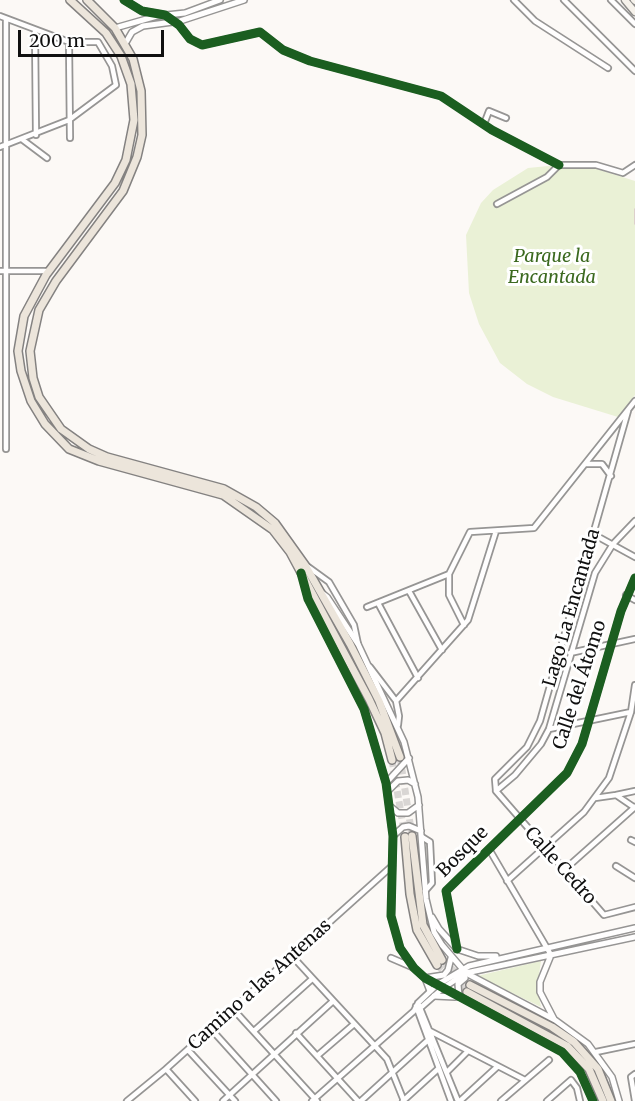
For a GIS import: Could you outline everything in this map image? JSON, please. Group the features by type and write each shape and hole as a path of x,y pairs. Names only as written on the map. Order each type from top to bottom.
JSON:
{"main road":[{"path":"70,0 106,33 121,56 131,84 134,120 127,154 115,183 34,292 24,316 18,351 21,371 31,401 45,424 69,449 99,461 223,495 273,530 290,552 369,699 396,758 379,701 305,565 275,523 237,495 209,483 106,457 82,446 52,418 35,387 30,363 30,341 39,310 56,281 123,191 137,157 143,105 137,72 115,28 87,0"},
{"path":"625,0 635,12"},
{"path":"409,837 410,894 417,930 439,962"},
{"path":"603,1101 589,1069 567,1046 468,989 552,1027 574,1042 598,1069 611,1101"}],"street":[{"path":"124,0 133,6 165,15 195,42 210,45 256,32 263,33 283,50 310,60 441,96 484,124 559,165 596,165 623,172 635,165"},
{"path":"133,6 134,0"},
{"path":"115,28 185,12 220,0"},
{"path":"125,44 132,32 143,26 173,22 244,0"},
{"path":"514,0 535,21 608,68"},
{"path":"564,0 635,71"},
{"path":"611,0 635,24"},
{"path":"209,4 212,10"},
{"path":"0,16 35,32 69,42 95,41 112,66 116,84 69,120 2,147"},
{"path":"6,19 3,28 2,147 3,434 6,449"},
{"path":"35,32 36,135"},
{"path":"69,42 70,138"},
{"path":"484,124 489,111 506,118"},
{"path":"23,140 47,158"},
{"path":"497,204 546,177 559,165"},
{"path":"3,271 49,271"},
{"path":"464,625 449,596 449,574 470,532 534,528 587,464 635,400"},
{"name":"Lago La Encantada","path":"496,791 495,779 527,747 536,731 628,411"},
{"path":"587,464 602,464 611,476"},
{"path":"496,791 532,757 549,729 595,573 613,544 635,521"},
{"path":"396,701 464,625 496,531"},
{"path":"593,534 635,557"},
{"path":"305,565 329,582 354,625 358,644"},
{"path":"301,573 308,599 364,709 386,783 393,836 391,916 400,948 414,968 425,978 562,1052 580,1072 593,1101"},
{"path":"367,607 449,574"},
{"name":"Calle del Átomo","path":"518,819 567,773 582,744 626,595 635,578"},
{"path":"318,590 327,597 358,644 398,725 416,785 422,834 425,891 434,932 451,958 463,971 577,1034 596,1052 612,1077 619,1101"},
{"path":"409,591 442,650"},
{"path":"626,595 635,600"},
{"path":"378,603 418,678"},
{"path":"564,633 575,636"},
{"path":"570,653 635,639"},
{"path":"370,667 396,701 398,725"},
{"path":"507,881 595,798 609,778 631,712 635,685"},
{"path":"549,729 631,712"},
{"path":"386,783 409,758"},
{"path":"388,792 394,784 403,780 416,785"},
{"name":"Calle Cedro","path":"496,791 563,871 604,915 635,907"},
{"path":"595,798 635,791"},
{"path":"563,871 635,808 616,795"},
{"path":"390,806 403,814 413,812 419,805"},
{"name":"Bosque","path":"457,949 446,891 518,819"},
{"path":"393,836 397,831 409,826 422,834"},
{"path":"489,849 550,955 540,982 540,992 555,1020"},
{"name":"Camino a las Antenas","path":"128,1101 392,866"},
{"path":"616,866 635,878"},
{"path":"428,909 439,929 457,949 478,956 507,956"},
{"path":"432,994 437,985 463,971 507,956 635,928"},
{"path":"233,1009 314,1100 432,994 463,971 635,937"},
{"path":"292,956 393,1070 404,1101 438,1070"},
{"path":"391,958 414,968"},
{"path":"425,978 444,975 451,958"},
{"path":"459,998 458,984 464,978 472,977"},
{"path":"425,978 432,994"},
{"path":"254,1031 312,979"},
{"path":"432,994 459,998"},
{"path":"223,1101 332,1002"},
{"path":"417,1008 430,1031 459,1101 497,1067"},
{"path":"417,1008 427,1041 451,1101"},
{"path":"317,1056 352,1025"},
{"path":"211,1029 276,1101"},
{"path":"430,1031 525,1080"},
{"path":"296,1034 359,1101 427,1041"},
{"path":"596,1052 635,1044"},
{"path":"188,1050 235,1101"},
{"path":"447,1072 468,1051"},
{"path":"501,1101 549,1060"},
{"path":"166,1069 195,1101"},
{"path":"634,1074 634,1101"},
{"path":"547,1101 572,1080 577,1088 580,1101"}],"green space":[{"name":"Parque la Encantada","path":"548,166 597,169 635,181 635,395 618,417 553,397 527,384 500,363 479,324 469,293 466,235 481,203 493,190 528,168"},
{"path":"541,961 537,988 541,1007 477,976"}],"tunnel":[{"path":"400,757 412,836"},
{"path":"392,760 405,837"},
{"path":"442,960 470,985"},
{"path":"437,965 467,992"}],"railway":[{"path":"635,209 635,224"}],"cycle path":[{"path":"124,0 142,11 165,15 179,25 190,39 202,45 260,32 283,50 310,61 441,96 492,130 559,165"},
{"path":"301,573 308,599 364,709 386,783 393,836 391,916 400,948 414,968 425,978 562,1052 580,1072 593,1101"},
{"path":"457,949 446,891 567,773 582,744 621,611 635,578"}]}
